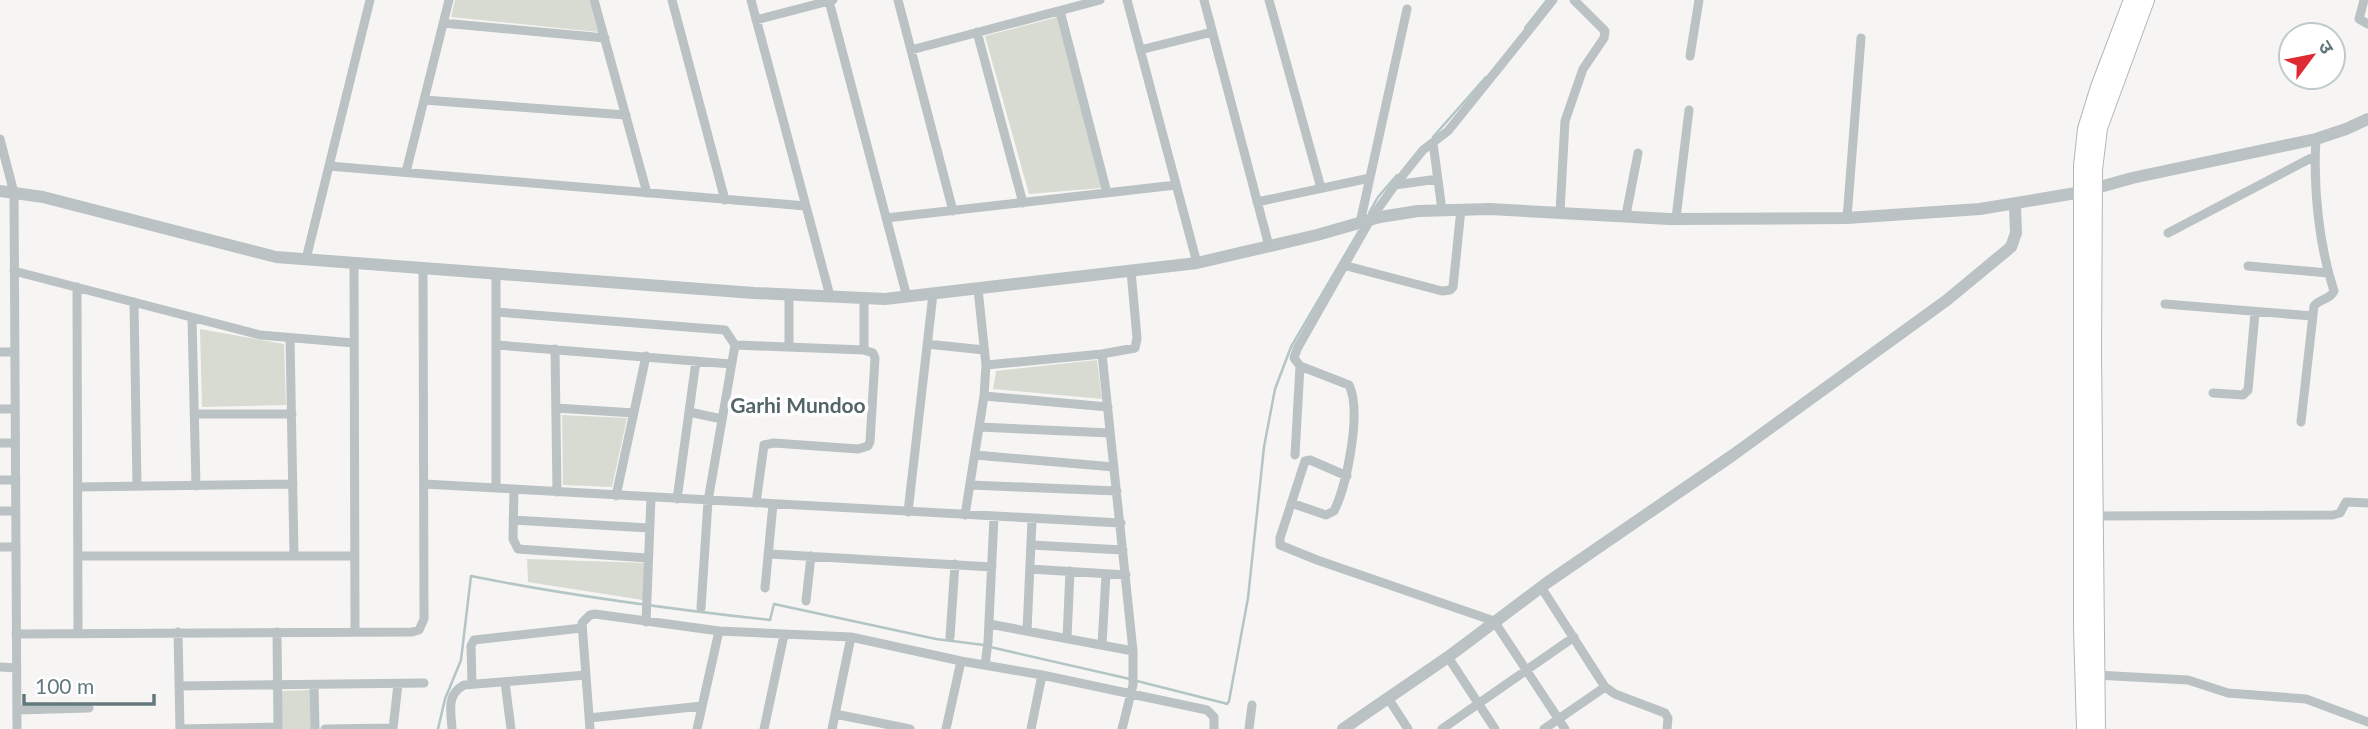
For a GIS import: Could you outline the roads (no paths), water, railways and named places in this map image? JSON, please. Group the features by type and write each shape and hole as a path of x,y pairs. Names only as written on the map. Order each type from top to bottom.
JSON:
{"highway":[{"path":"2097,729 2086,129 2132,0"},
{"path":"2085,729 2082,615 2088,190 2099,128 2146,0"}],"street":[{"path":"306,259 370,0"},
{"path":"406,173 449,0"},
{"path":"594,0 647,193"},
{"path":"672,0 725,200"},
{"path":"751,0 830,296"},
{"path":"898,0 953,211"},
{"path":"911,50 1100,0"},
{"path":"1127,0 1197,262"},
{"path":"1204,0 1269,246"},
{"path":"1269,0 1321,188"},
{"path":"1291,503 1322,514 1331,514 1347,476 1352,430 1351,388 1345,383 1300,366 1295,362 1294,354 1365,221 1418,155 1448,131 1553,0"},
{"path":"1560,212 1565,121 1583,69 1604,38 1605,31 1574,0"},
{"path":"1690,56 1699,0"},
{"path":"2364,0 2359,19 2368,24"},
{"path":"756,20 831,1 906,297"},
{"path":"1365,221 1370,178 1407,9"},
{"path":"1060,10 1107,193"},
{"path":"443,23 604,38"},
{"path":"977,32 1023,202"},
{"path":"1140,51 1212,32"},
{"path":"1847,218 1861,38"},
{"path":"424,100 626,115"},
{"path":"1676,218 1689,110"},
{"path":"0,191 43,197 276,257 789,294 906,297 1197,262 1401,213 1461,209 1676,218 1847,218 2015,205 2316,139 2368,119"},
{"path":"0,139 14,193 17,729"},
{"path":"2301,422 2314,306 2317,301 2333,295 2322,244 2316,139"},
{"path":"1433,143 1442,210"},
{"path":"1626,215 1638,153"},
{"path":"2168,233 2315,156"},
{"path":"329,166 806,206"},
{"path":"1257,202 1370,178"},
{"path":"1395,185 1438,179"},
{"path":"886,218 1176,185"},
{"path":"1343,729 1448,657 1541,587 1733,456 1947,300 2006,253 2015,240 2015,205"},
{"path":"1343,265 1442,291 1450,290 1461,209"},
{"path":"354,262 355,631"},
{"path":"2248,266 2328,273"},
{"path":"16,634 419,630 424,619 424,267"},
{"path":"14,271 260,335 354,343"},
{"path":"986,365 1102,354 1135,348 1138,343 1131,271"},
{"path":"496,273 496,488"},
{"path":"77,287 78,634"},
{"path":"965,515 984,396 986,365 978,289"},
{"path":"789,294 789,347"},
{"path":"908,512 933,294"},
{"path":"864,298 864,350"},
{"path":"134,302 137,486"},
{"path":"2165,304 2312,316"},
{"path":"496,313 725,330 735,345 708,501 701,607"},
{"path":"2213,393 2243,395 2248,390 2255,313"},
{"path":"192,318 196,486"},
{"path":"290,338 293,556"},
{"path":"927,344 984,350"},
{"path":"497,345 731,364"},
{"path":"735,345 864,350 873,353 875,358 868,446 858,449 774,443 764,445 756,503"},
{"path":"555,349 557,492"},
{"path":"0,352 15,352"},
{"path":"1102,354 1133,651 1133,680 1122,729"},
{"path":"616,496 646,356"},
{"path":"677,499 696,360"},
{"path":"1295,455 1300,366"},
{"path":"984,396 1108,407"},
{"path":"556,408 634,413"},
{"path":"0,409 15,409"},
{"path":"689,412 722,419"},
{"path":"194,414 292,414"},
{"path":"979,427 1111,433"},
{"path":"0,443 15,443"},
{"path":"975,455 1114,467"},
{"path":"1347,476 1307,460 1291,503 1280,545 1494,621 1565,729"},
{"path":"0,480 16,480"},
{"path":"78,487 293,484"},
{"path":"424,484 1121,523"},
{"path":"970,485 1117,491"},
{"path":"514,489 515,545 523,551 647,558"},
{"path":"646,622 651,498"},
{"path":"2095,516 2333,515 2342,511 2346,502 2368,503"},
{"path":"765,588 773,504"},
{"path":"0,511 15,511"},
{"path":"985,666 994,517"},
{"path":"513,520 649,528"},
{"path":"1027,631 1032,520"},
{"path":"1031,545 1123,550"},
{"path":"0,547 16,547"},
{"path":"770,554 992,566"},
{"path":"78,556 355,556"},
{"path":"806,601 811,556"},
{"path":"950,637 955,564"},
{"path":"1030,569 1126,575"},
{"path":"1067,638 1070,571"},
{"path":"1102,645 1106,573"},
{"path":"1541,587 1605,687 1615,694 1665,713 1668,718 1667,729"},
{"path":"590,729 582,628 585,619 595,614 719,631 851,637 1207,710 1214,717 1214,729"},
{"path":"989,624 1133,651"},
{"path":"472,684 471,646 474,640 582,628"},
{"path":"697,729 719,631"},
{"path":"178,632 180,729 278,728 277,632"},
{"path":"764,729 784,635"},
{"path":"832,729 851,637"},
{"path":"1442,729 1574,637"},
{"path":"1448,657 1495,729"},
{"path":"946,729 961,661"},
{"path":"0,667 17,668"},
{"path":"452,729 451,698 455,690 472,684 586,675"},
{"path":"1031,729 1042,675"},
{"path":"2096,675 2188,680 2228,693 2306,699 2368,722"},
{"path":"506,682 511,729"},
{"path":"179,686 424,683"},
{"path":"325,729 393,729 398,684"},
{"path":"314,685 315,729"},
{"path":"1544,729 1605,687"},
{"path":"1388,698 1408,729"},
{"path":"1249,729 1252,705"},
{"path":"589,718 702,706"},
{"path":"17,710 89,708"},
{"path":"835,714 910,729"}],"waterway":[{"path":"1525,28 1547,0"},
{"path":"1433,137 1486,77"},
{"path":"1369,213 1378,197 1397,175"},
{"path":"1137,681 1227,704 1229,701 1248,598 1264,447 1275,389 1291,347 1359,231"},
{"path":"438,729 445,699 461,660 471,576 545,590 770,620 774,604 936,639 984,645"},
{"path":"990,647 1130,679"}],"district":[{"name":"Garhi Mundoo","path":"798,404"}]}
